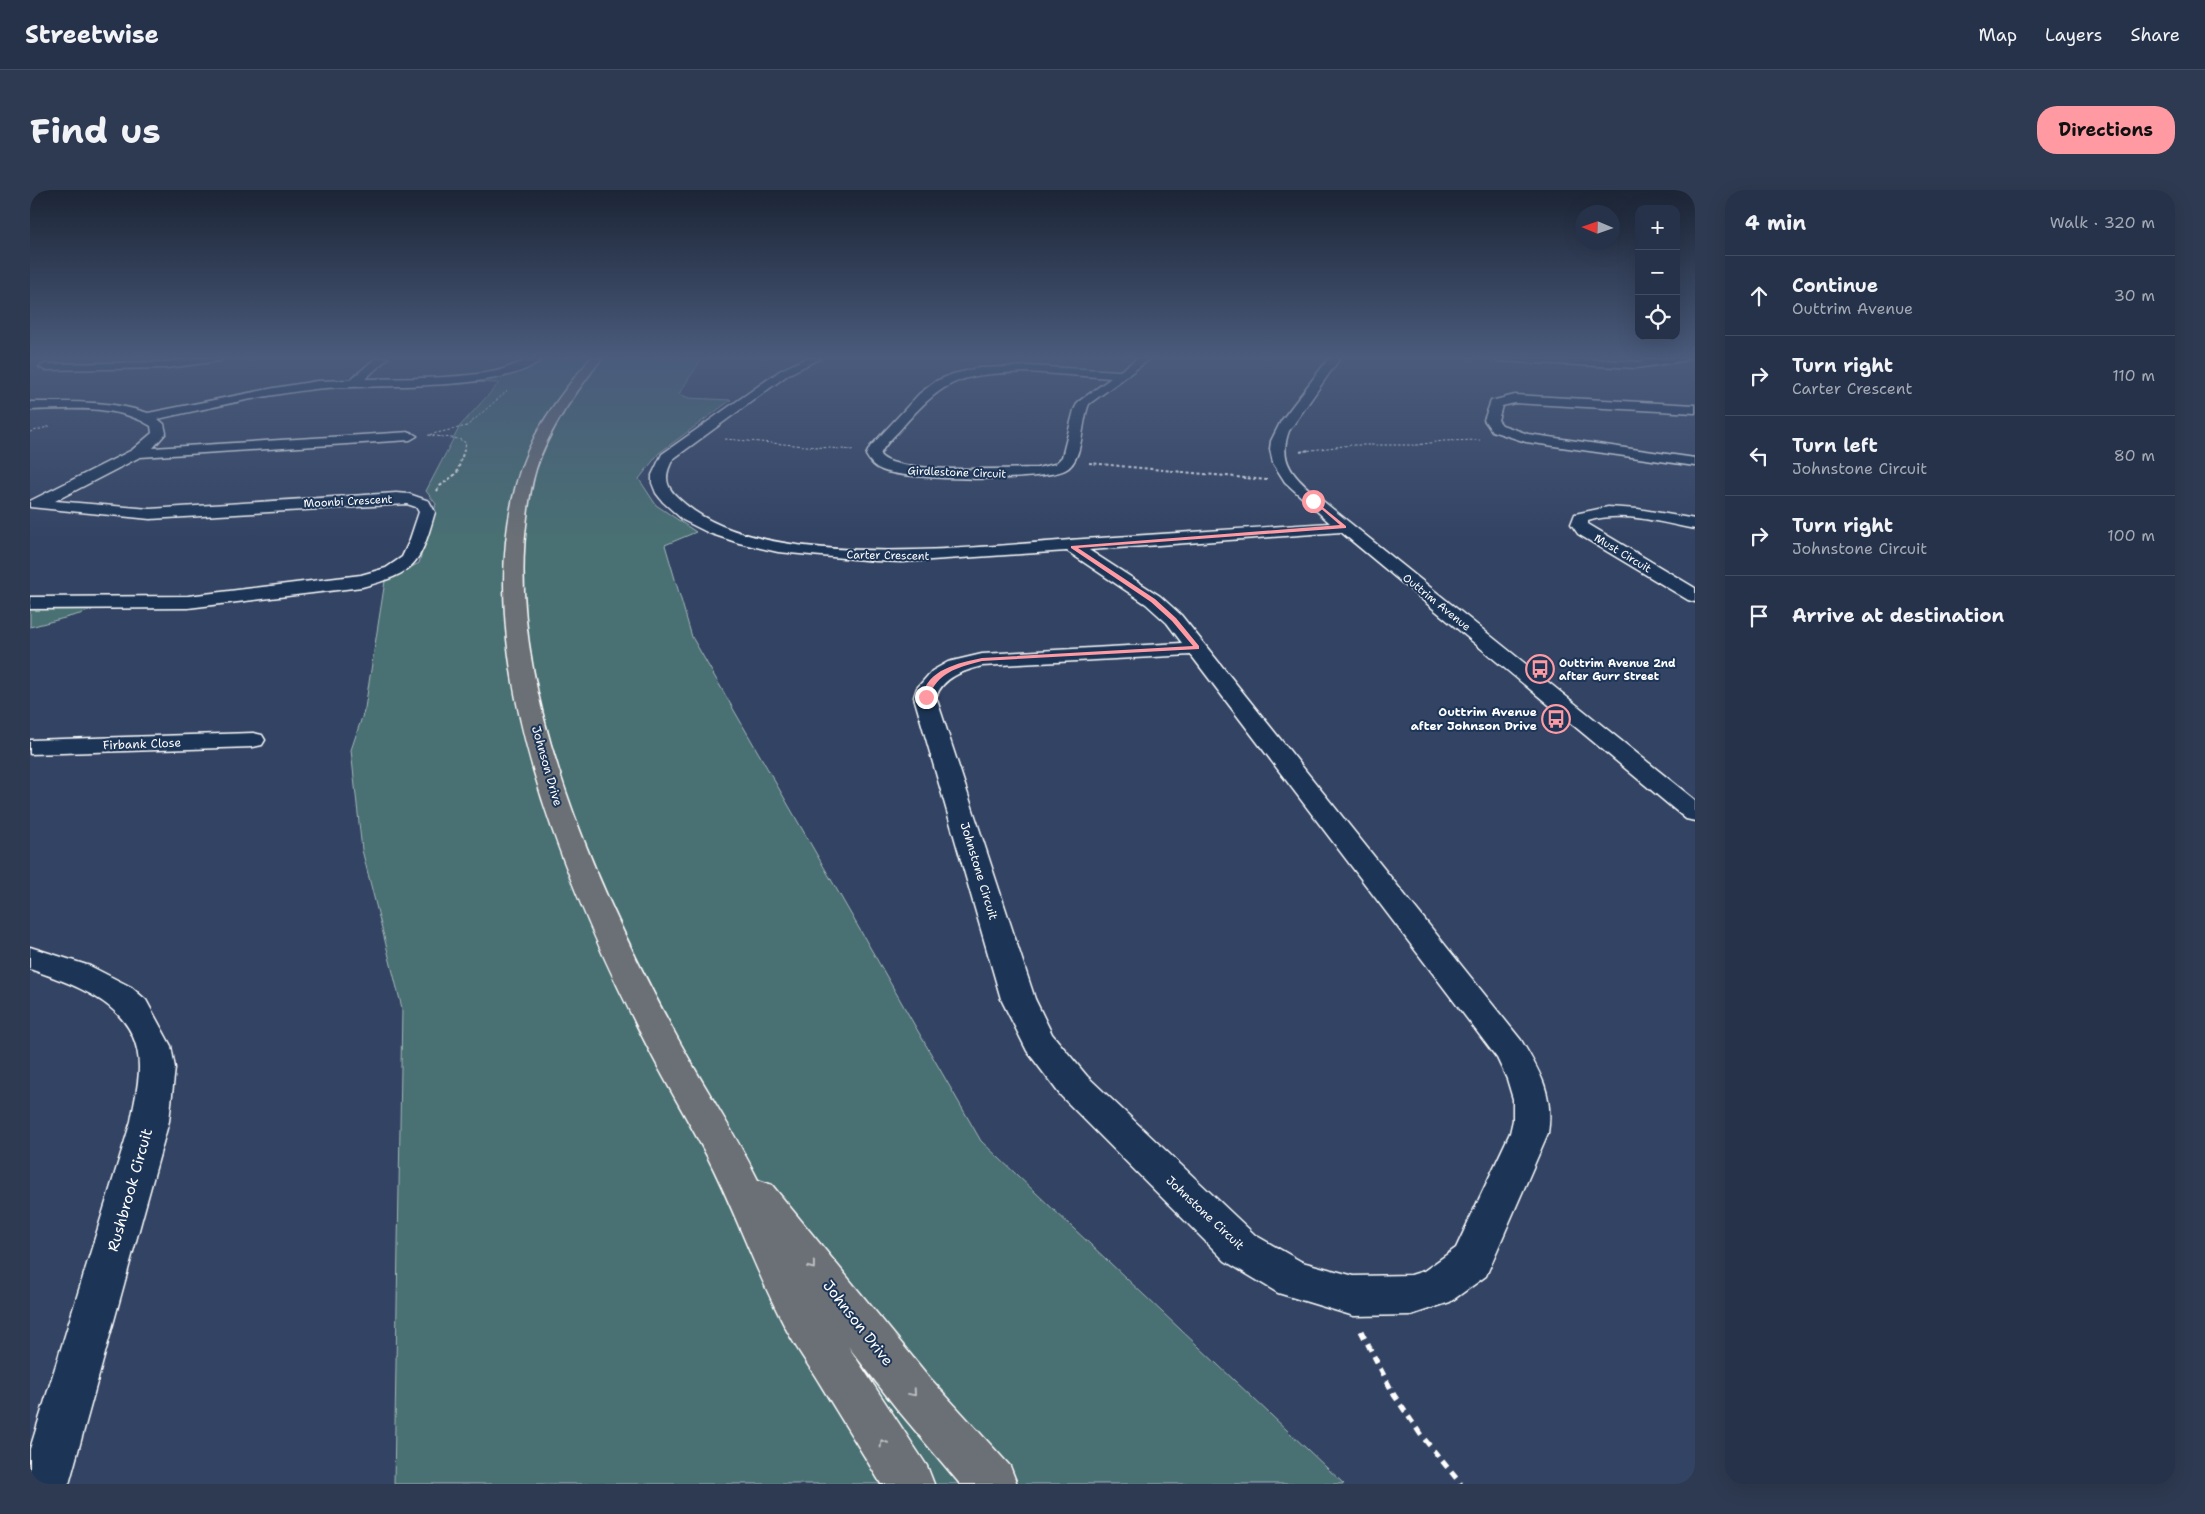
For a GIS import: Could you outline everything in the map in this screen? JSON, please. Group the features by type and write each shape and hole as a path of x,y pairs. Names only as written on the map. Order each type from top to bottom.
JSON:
{"main road":[{"name":"Johnson Drive","path":"551,418 545,428 523,485 516,526 512,574 518,646 537,738 564,824 611,937 661,1039 728,1159 799,1310 909,1484"},
{"name":"Johnson Drive","path":"728,1159 912,1393 992,1484"}],"street":[{"path":"33,505 137,453 152,442 159,433 157,424 151,418"},
{"name":"Carter Crescent","path":"719,418 667,457 660,471 660,485 663,492 675,506 696,520 725,532 788,548 852,556 922,557 1344,527"},
{"path":"874,452 905,418"},
{"path":"1068,461 1078,418"},
{"name":"Outtrim Avenue","path":"1290,418 1284,427 1277,448 1281,464 1292,482 1344,527 1695,813"},
{"path":"1492,418 1493,425 1509,433 1533,439 1695,462"},
{"path":"137,453 410,436"},
{"name":"Girdlestone Circuit","path":"874,452 873,455 877,462 887,467 922,473 1037,473 1060,467 1068,461"},
{"name":"Moonbi Crescent","path":"30,602 188,602 362,581 381,576 408,563 413,556 427,512 423,504 409,499 396,498 150,514 33,505"},
{"name":"Must Circuit","path":"1695,524 1612,512 1590,514 1581,518 1579,524 1584,530 1695,596"},
{"name":"Johnstone Circuit","path":"1073,547 1153,600 1174,619 1197,648 1509,1049 1529,1083 1533,1118 1529,1133 1471,1262 1435,1288 1411,1295 1354,1296 1294,1279 1240,1248 1074,1086 1039,1042 1018,999 926,697 927,689 938,676 957,666 982,660 1197,648"},
{"name":"Firbank Close","path":"30,747 254,740"},
{"name":"Rushbrook Circuit","path":"30,958 79,974 119,995 134,1009 154,1046 157,1068 150,1121 44,1484"}],"path":[{"path":"437,493 440,486 457,473 466,443 459,439 428,435 467,426 476,418"},
{"path":"694,436 874,452"},
{"path":"1292,454 1318,448 1350,445 1417,445 1456,440 1529,442 1533,439"},
{"path":"1068,461 1268,481"},
{"path":"1356,1322 1394,1395 1421,1435 1462,1484"}],"green space":[{"path":"467,418 706,418 659,453 639,479 656,505 696,532 665,545 692,637 981,1141 1344,1484 394,1484 402,1008 362,850 351,750 365,708 385,581 419,563 436,504 426,491 460,426"},
{"path":"30,603 111,603 80,614 30,627"}],"place":[{"name":"Outtrim Avenue 2nd after Gurr Street","path":"1540,669"},
{"name":"Outtrim Avenue after Johnson Drive","path":"1556,719"}],"route":[{"path":"926,697 927,689 938,676 957,666 982,660 1197,648 1174,619 1153,600 1073,547 1344,527 1313,501"}]}
